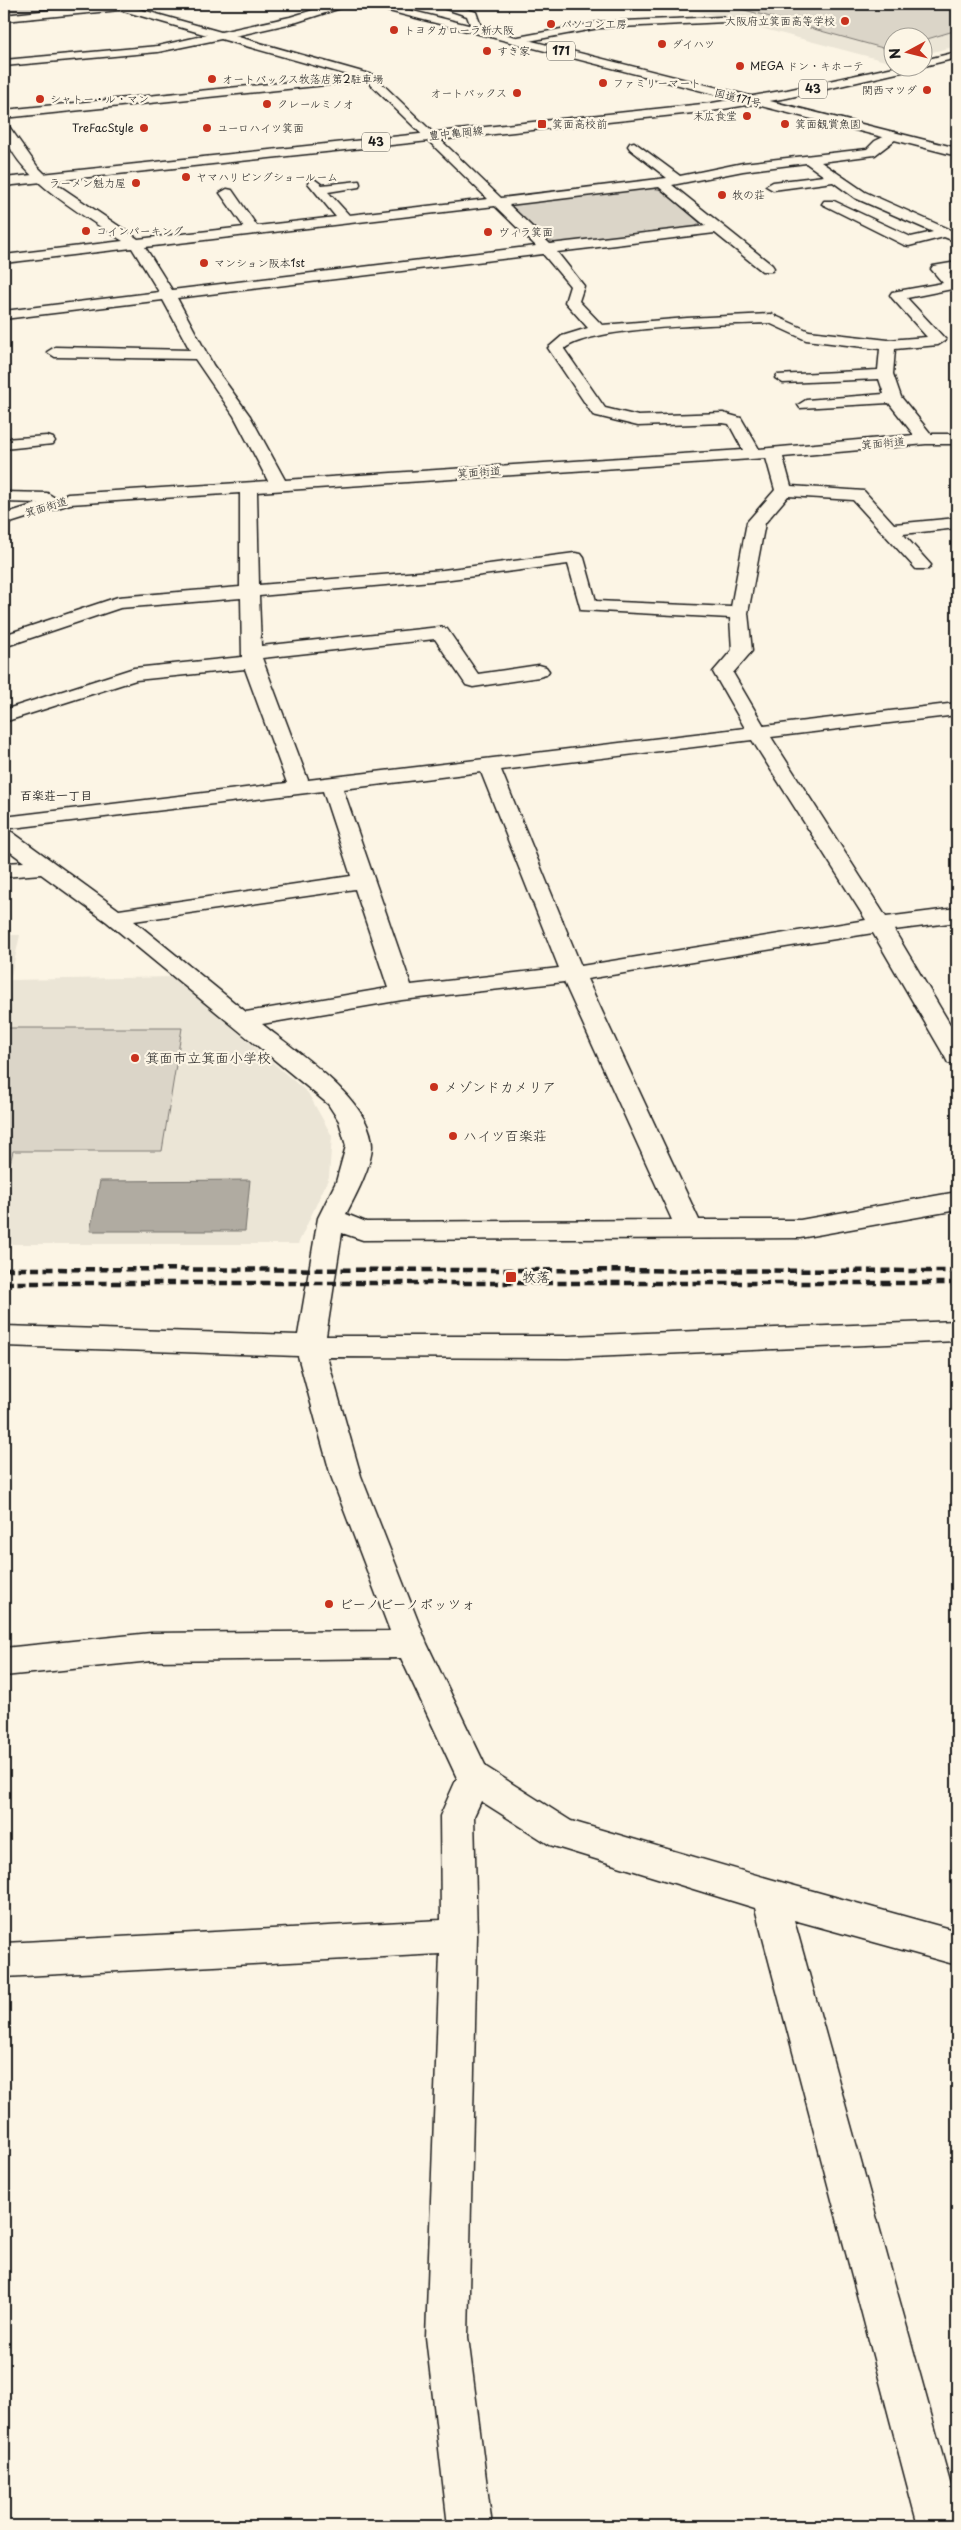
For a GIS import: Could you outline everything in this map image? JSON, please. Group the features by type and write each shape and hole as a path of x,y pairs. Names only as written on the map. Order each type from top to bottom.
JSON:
{"main road":[{"path":"109,4 369,77 547,249 576,286 572,302 598,330"},
{"path":"4,63 158,49 293,20 343,4"},
{"name":"国道171号","path":"373,4 749,101 957,152"},
{"path":"442,4 472,14 476,26 470,28"},
{"path":"4,18 53,17 121,7"},
{"path":"518,40 599,25 722,20 687,11"},
{"path":"934,61 957,55"},
{"name":"豊中亀岡線","path":"4,182 749,101 884,73"},
{"path":"4,114 369,77"},
{"path":"4,128 41,178 136,244 168,295 200,355 242,416 279,485"},
{"path":"4,259 662,183 744,167 871,152 879,144 894,136"},
{"path":"634,146 678,180"},
{"path":"810,160 860,195 952,236"},
{"path":"744,167 787,197"},
{"path":"773,186 835,178"},
{"path":"662,183 768,268"},
{"path":"345,219 317,186 354,184"},
{"path":"227,193 253,230"},
{"path":"829,204 909,242 952,236"},
{"path":"4,315 720,228"},
{"path":"784,491 764,454 735,421 723,418 638,421 599,412 556,348 567,339 598,330 687,322 771,318 806,335 888,344 938,340 897,295 954,285 938,269 957,266"},
{"path":"888,344 885,374 893,398 926,439"},
{"path":"55,352 200,355"},
{"path":"783,378 885,374"},
{"path":"806,405 893,398"},
{"name":"箕面街道","path":"4,520 68,499 764,454 926,439 957,439"},
{"path":"4,444 47,441"},
{"path":"249,487 248,544 252,657 300,788"},
{"path":"784,491 858,496 922,565"},
{"path":"784,491 756,522 739,613 742,651 723,672 758,732 880,925 957,1057"},
{"path":"4,497 68,499"},
{"path":"890,530 957,523"},
{"path":"4,641 118,603 443,575 575,558 588,606 739,613"},
{"path":"4,716 134,674 440,633 473,681 539,671"},
{"path":"4,823 957,709"},
{"path":"489,766 573,974 688,1228"},
{"path":"331,784 402,994"},
{"path":"4,837 115,917 242,1020 337,1098 352,1120 359,1146 349,1182 331,1218 310,1346 346,1476 411,1644 474,1778 562,1834 770,1896 957,1948"},
{"path":"4,870 45,867"},
{"path":"115,917 364,880"},
{"path":"242,1020 402,994 573,974 880,925 957,915"},
{"path":"331,1218 363,1231 688,1228 800,1229 957,1201"},
{"path":"4,1336 310,1346 568,1348 957,1331"},
{"path":"4,1662 152,1647 411,1644"},
{"path":"470,2526 447,2337 460,1936 457,1816 474,1778"},
{"path":"770,1896 940,2526"},
{"path":"4,1960 460,1936"}],"shaded area":[{"path":"4,4 106,4 99,7 4,15"},
{"name":"大阪府立箕面高等学校","path":"670,4 957,4 957,46 934,52 934,28 884,28 884,61"},
{"path":"723,4 957,4 957,30 934,37 934,28 884,28 884,48"},
{"path":"651,188 662,190 700,223 695,227 562,244 548,241 512,206 516,203"},
{"name":"箕面市立箕面小学校","path":"4,935 20,935 10,980 177,977 308,1093 332,1136 329,1177 298,1244 4,1244"},
{"path":"4,1028 182,1028 162,1151 13,1151 4,1189"},
{"path":"250,1180 245,1231 90,1231 100,1181"}],"railway":[{"path":"4,1269 957,1271"},
{"path":"4,1283 957,1283"}],"place":[{"name":"大阪府立箕面高等学校","path":"845,21"},
{"name":"パソコン工房","path":"551,24"},
{"name":"トヨタカローラ新大阪","path":"394,30"},
{"name":"ダイハツ","path":"662,44"},
{"name":"すき家","path":"487,51"},
{"name":"MEGA ドン・キホーテ","path":"740,66"},
{"name":"オートバックス牧落店第2駐車場","path":"212,79"},
{"name":"ファミリーマート","path":"603,83"},
{"name":"関西マツダ","path":"927,90"},
{"name":"オートバックス","path":"517,93"},
{"name":"シャトー・ル・マン","path":"40,99"},
{"name":"クレールミノオ","path":"267,104"},
{"name":"末広食堂","path":"747,116"},
{"name":"箕面高校前","path":"542,124"},
{"name":"箕面観賞魚園","path":"785,124"},
{"name":"TreFacStyle","path":"144,128"},
{"name":"ユーロハイツ箕面","path":"207,128"},
{"name":"ヤマハリビングショールーム","path":"186,177"},
{"name":"ラーメン魁力屋","path":"136,183"},
{"name":"牧の荘","path":"722,195"},
{"name":"コインパーキング","path":"86,231"},
{"name":"ヴィラ箕面","path":"488,232"},
{"name":"マンション阪本1st","path":"204,263"},
{"name":"箕面市立箕面小学校","path":"135,1058"},
{"name":"メゾンドカメリア","path":"434,1087"},
{"name":"ハイツ百楽荘","path":"453,1136"},
{"name":"牧落","path":"511,1277"},
{"name":"ビーノビーノポッツォ","path":"329,1604"}],"district":[{"name":"百楽荘一丁目","path":"56,796"}]}
